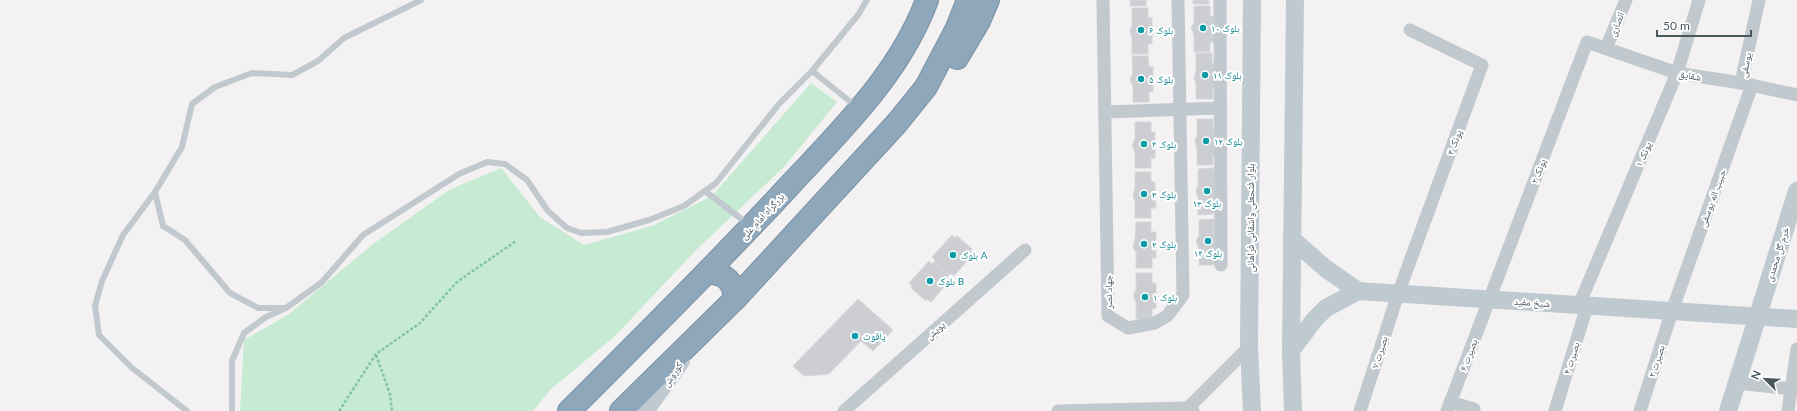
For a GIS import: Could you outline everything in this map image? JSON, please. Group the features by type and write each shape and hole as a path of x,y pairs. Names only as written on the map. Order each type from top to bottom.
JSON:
{"highway":[{"name":"بزرگراه امام علی","path":"569,411 709,272 859,109 883,80 904,49 918,24 927,0"},
{"path":"621,411 735,299 897,123 926,86 957,28 968,0"},
{"path":"897,123 942,84 979,21 988,0"},
{"path":"750,228 747,238 747,245 752,252 757,256 774,257"},
{"path":"709,272 720,274 728,280 734,289 735,299"}],"main road":[{"name":"بلوار فتحعلی واشقانی فراهانی","path":"1252,0 1249,347 1252,411"},
{"path":"1293,411 1291,351 1295,0"},
{"name":"خرم گل محمدی","path":"1728,411 1797,192"},
{"path":"1291,351 1314,320 1326,308 1358,291 1325,268 1292,238"},
{"name":"شیخ مفید","path":"1358,291 1797,319"},
{"name":"کوروش","path":"645,411 698,336"}],"street":[{"name":"جهاد نصر","path":"1103,0 1108,316 1128,328 1155,323 1167,316 1182,295 1178,0"},
{"path":"1220,0 1221,265"},
{"name":"انصاری","path":"1606,48 1626,0"},
{"name":"پونک ۱","path":"1583,305 1677,73 1699,0"},
{"name":"یوسفی","path":"1746,84 1759,0"},
{"name":"پونک ۳","path":"1398,294 1482,65 1410,30"},
{"name":"شقایق","path":"1587,42 1677,73 1746,84 1797,95"},
{"name":"پونک ۲","path":"1489,299 1587,42"},
{"name":"حبیب اله یوسفی","path":"1672,311 1746,84"},
{"path":"1105,112 1220,108"},
{"name":"پویش","path":"844,411 1025,250"},
{"name":"بصیرت ۷","path":"1360,411 1398,294"},
{"name":"بصیرت ۶","path":"1448,407 1489,299"},
{"name":"بصیرت ۴","path":"1555,411 1583,305"},
{"name":"بصیرت ۲","path":"1640,411 1672,311"},
{"path":"1058,411 1191,409 1249,347"},
{"path":"1788,411 1797,349"},
{"path":"1737,384 1792,389"},
{"path":"1448,407 1474,409"}],"lane":[{"path":"187,411 131,367 99,335 95,306 102,282 124,235 155,192 182,147 192,104 216,87 252,73 292,75 318,61 344,38 421,0"},
{"path":"232,411 232,360 244,333 266,317 286,308 322,282 363,236 458,174 487,162 505,164 527,180 548,211 567,228 581,233 607,232 649,220 684,206 716,183 779,104 812,71 858,15 867,0"},
{"path":"812,71 859,109"},
{"path":"705,191 750,228"},
{"path":"155,192 163,226 185,240 230,293 258,308 286,308"}],"path":[{"path":"339,411 376,354 420,323 457,282 516,241"},
{"path":"376,354 390,394 392,411"}],"green space":[{"path":"811,83 837,102 784,167 696,250 615,336 551,389 533,411 240,411 244,340 289,314 373,244 449,190 501,168 540,217 584,245 652,226 712,196"}],"building":[{"path":"1130,0 1146,0 1146,6 1130,6"},
{"path":"1193,0 1209,0 1209,4 1193,4"},
{"name":"بلوک ۱۰","path":"1194,6 1210,6 1210,16 1214,16 1214,42 1210,42 1210,52 1194,52 1194,35 1191,27 1194,23"},
{"name":"بلوک ۶","path":"1132,8 1148,8 1148,18 1152,18 1152,44 1148,44 1148,54 1132,54 1132,38 1130,31 1132,25"},
{"name":"بلوک ۱۱","path":"1196,53 1212,53 1212,63 1217,63 1217,89 1213,89 1213,99 1196,99 1196,83 1194,78 1196,70"},
{"name":"بلوک ۵","path":"1132,56 1148,56 1149,67 1153,66 1153,92 1149,92 1149,102 1133,102 1133,86 1130,80 1133,73"},
{"name":"بلوک ۱۲","path":"1197,119 1213,119 1213,129 1217,129 1217,155 1213,155 1213,165 1197,165 1197,149 1195,140 1197,136"},
{"name":"بلوک ۴","path":"1135,122 1151,122 1151,132 1155,132 1155,158 1151,158 1151,168 1135,168 1135,152 1132,145 1135,139"},
{"name":"بلوک ۱۳","path":"1214,168 1214,179 1218,179 1214,214 1198,215 1198,198 1196,190 1198,185 1198,169"},
{"name":"بلوک ۳","path":"1135,172 1151,172 1151,182 1155,182 1156,208 1151,208 1151,218 1135,218 1135,202 1133,195 1135,189"},
{"name":"بلوک ۱۴","path":"1214,219 1215,265 1199,265 1199,249 1196,241 1199,236 1199,220"},
{"name":"بلوک ۲","path":"1136,222 1151,222 1151,232 1156,232 1156,258 1152,258 1152,268 1136,268 1136,252 1133,247"},
{"name":"بلوک A","path":"952,235 955,238 957,236 972,249 970,251 973,254 954,276 950,273 949,275 934,262 935,260 932,257"},
{"name":"بلوک B","path":"929,261 932,264 934,262 949,275 947,277 950,280 931,302 927,299 926,301 911,288 912,286 909,283"},
{"name":"بلوک ۱","path":"1136,273 1152,273 1152,283 1156,283 1156,308 1152,309 1152,319 1136,319 1136,302 1133,296 1136,289"},
{"name":"یاقوت","path":"858,299 893,330 873,351 861,341 829,374 804,376 793,366"}],"place":[{"name":"بلوک ۱۰","path":"1203,28"},
{"name":"بلوک ۶","path":"1141,30"},
{"name":"بلوک ۱۱","path":"1205,75"},
{"name":"بلوک ۵","path":"1141,79"},
{"name":"بلوک ۱۲","path":"1206,141"},
{"name":"بلوک ۴","path":"1144,144"},
{"name":"بلوک ۱۳","path":"1207,191"},
{"name":"بلوک ۳","path":"1144,194"},
{"name":"بلوک ۱۴","path":"1208,241"},
{"name":"بلوک ۲","path":"1144,244"},
{"name":"بلوک A","path":"953,255"},
{"name":"بلوک B","path":"930,281"},
{"name":"بلوک ۱","path":"1145,297"},
{"name":"یاقوت","path":"855,336"}]}
